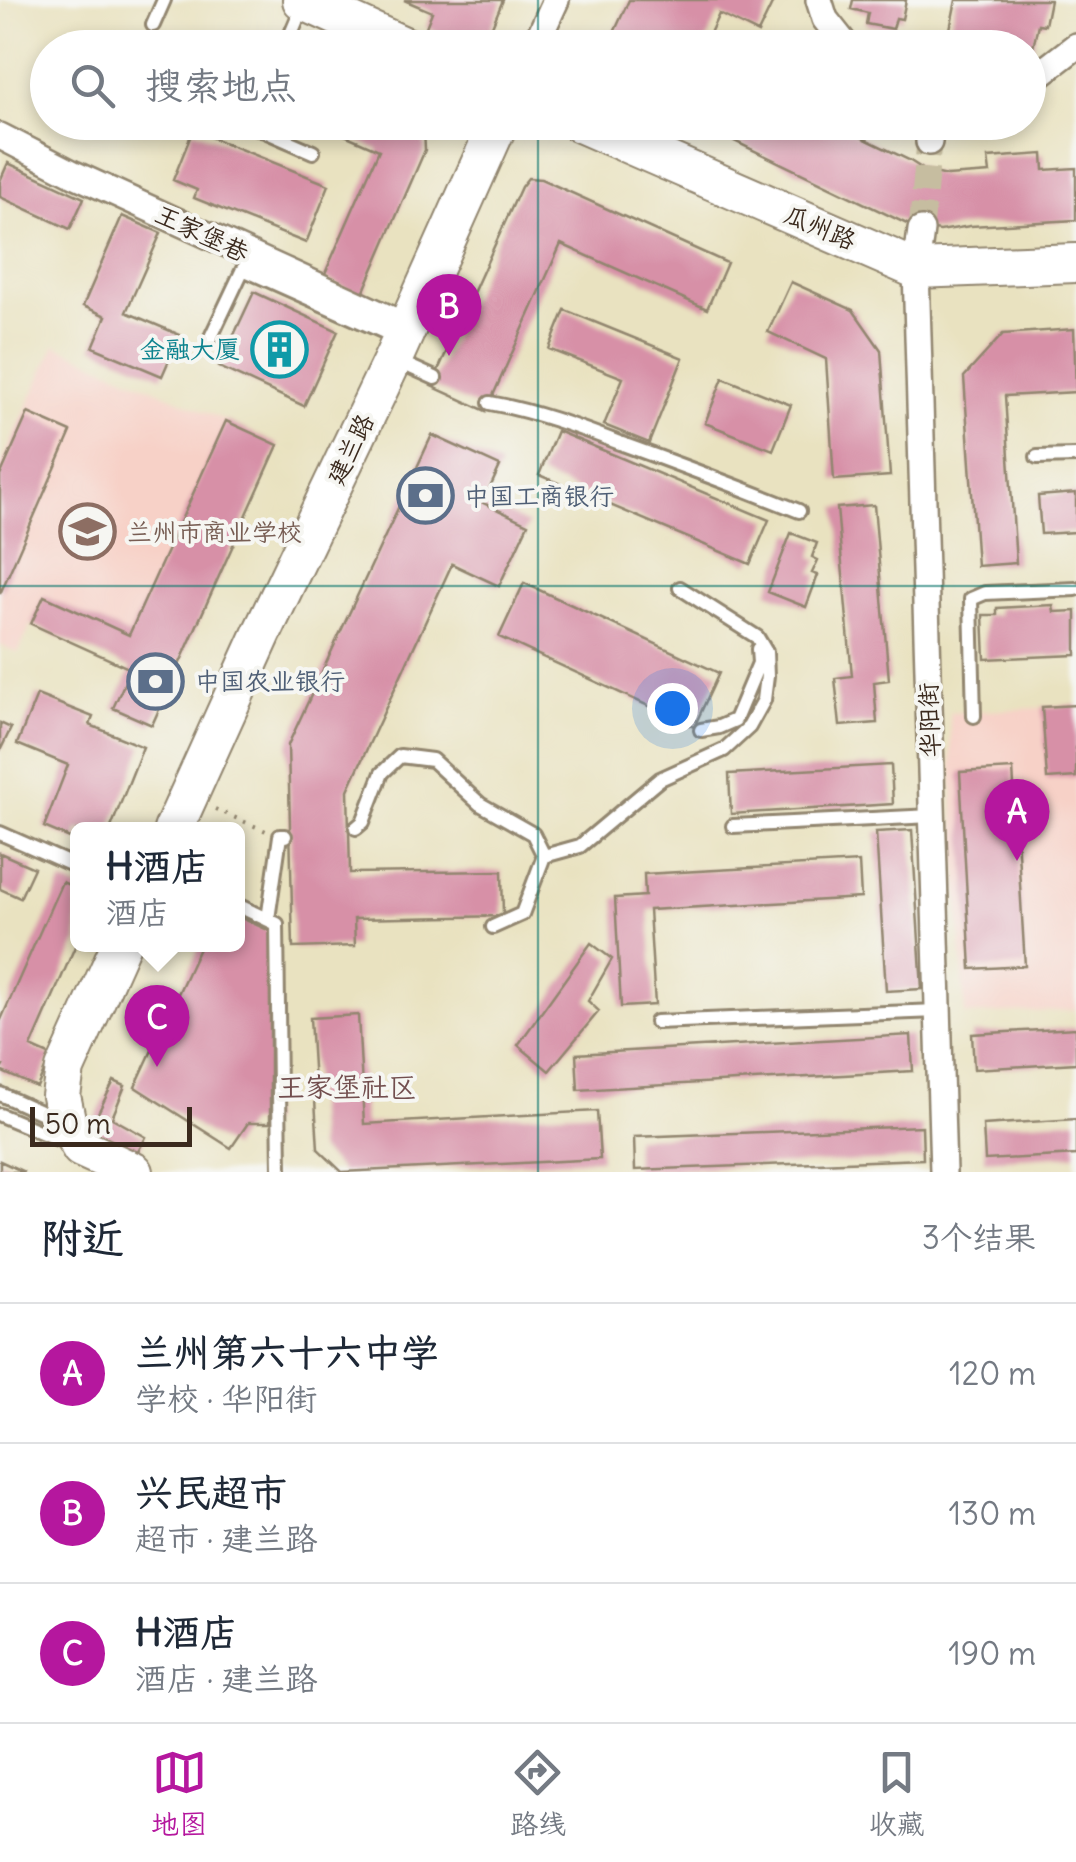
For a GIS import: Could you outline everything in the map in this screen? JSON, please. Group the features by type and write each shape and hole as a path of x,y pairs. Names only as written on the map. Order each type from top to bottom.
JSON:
{"street":[{"path":"542,30 556,0"},
{"path":"819,0 824,18 834,30"},
{"path":"303,1 368,30"},
{"path":"1046,70 1073,51"},
{"name":"王家堡巷","path":"0,136 400,342"},
{"name":"建兰路","path":"180,814 491,140"},
{"name":"瓜州路","path":"619,140 916,269 1076,262"},
{"name":"华阳街","path":"921,230 916,269 943,1172"},
{"path":"117,952 65,1068 62,1096 74,1136 126,1171"}],"lane":[{"path":"153,25 164,0"},
{"path":"291,30 303,1"},
{"path":"285,140 313,152"},
{"path":"210,341 242,270 400,342 435,378"},
{"path":"490,403 556,420 799,511"},
{"path":"1037,457 1076,456"},
{"path":"544,856 580,846 660,780 724,750 749,727 764,700 766,652 757,637 680,588"},
{"path":"974,716 972,599 985,593 1076,589"},
{"path":"702,730 735,720 759,663 757,637"},
{"path":"356,828 382,773 400,756 432,760 480,804 534,834 544,856 522,914 493,928"},
{"path":"733,826 932,816"},
{"path":"0,834 70,865"},
{"path":"268,920 282,836"},
{"path":"245,909 277,924 280,1172"},
{"path":"656,1022 938,1010"},
{"path":"0,1094 74,1136"},
{"path":"0,1115 74,1136"}],"path":[{"path":"180,814 217,822"},
{"path":"245,828 282,836"}],"shaded area":[{"name":"兰州市商业学校","path":"55,345 226,421 129,635 44,596 18,653 0,645 0,467"},
{"path":"1076,706 1076,1010 965,1015 949,713"}],"building":[{"path":"404,0 503,0 490,30 433,30 426,27 432,12"},
{"path":"629,0 774,0 759,30 719,14 711,30 615,30"},
{"path":"853,0 906,0 902,19 896,18 893,29 866,24 868,13 851,9"},
{"path":"956,0 1050,0 1045,25 1038,24 1037,30 950,30"},
{"path":"189,140 218,140 329,185 306,243 194,198 197,190 173,180"},
{"path":"356,140 425,140 425,150 362,295 323,278 379,150"},
{"path":"732,140 867,140 926,171 947,176 990,173 988,158 1043,154 1044,170 1076,168 1076,220 940,231 911,226"},
{"path":"8,163 84,198 70,229 0,197 0,181"},
{"path":"528,178 541,179 727,263 707,309 561,244 486,411 431,386"},
{"path":"122,216 161,233 126,312 180,335 162,376 93,347 106,316 83,306"},
{"path":"791,282 853,310 881,350 890,476 834,480 826,359 768,332"},
{"name":"金融大厦","path":"254,292 338,331 304,406 219,367"},
{"path":"565,310 683,358 649,443 604,425 623,378 549,349"},
{"path":"1074,329 1076,392 1005,396 1016,563 977,566 964,377 1003,334"},
{"path":"723,378 791,405 773,450 705,423"},
{"path":"28,413 71,432 0,594 0,476"},
{"path":"226,421 278,445 152,725 113,708 131,669 31,624 44,596 129,635"},
{"path":"557,431 769,520 750,564 539,475"},
{"path":"432,435 500,466 483,503 528,524 499,586 452,564 348,790 350,873 502,871 503,916 354,919 355,946 293,948 288,745"},
{"path":"1076,493 1076,532 1041,534 1038,496"},
{"path":"874,505 889,680 874,682 877,723 840,726 835,678 852,676 837,508"},
{"path":"791,533 817,543 812,557 818,560 812,573 818,575 806,607 768,592"},
{"path":"524,583 719,673 694,727 499,637"},
{"path":"1053,605 1054,612 1076,611 1076,655 985,659 983,615 997,615 997,608"},
{"path":"37,695 93,717 90,725 143,747 113,822 70,822 70,838 44,827 68,765 17,744"},
{"path":"1076,705 1076,777 1047,779 1042,707"},
{"path":"0,723 11,728 0,751"},
{"path":"891,765 893,804 731,814 729,774"},
{"path":"1013,769 1025,966 971,969 960,772"},
{"path":"912,830 922,989 886,991 876,832"},
{"path":"0,853 34,868 20,898 0,889"},
{"path":"859,862 861,898 649,910 655,1005 621,1007 615,898 645,896 644,874"},
{"path":"62,882 70,885 73,952 31,1047 51,1056 37,1087 0,1071 0,1022"},
{"path":"245,920 270,931 270,1123 248,1123 231,1148 135,1087 197,952 245,952"},
{"path":"591,943 612,959 588,1001 599,1011 549,1071 518,1045"},
{"path":"358,1015 364,1124 597,1111 600,1159 342,1172 318,1149 310,1018"},
{"path":"1076,1028 1076,1063 974,1069 972,1034"},
{"path":"911,1035 913,1071 578,1090 576,1054"},
{"path":"114,1081 125,1086 112,1118 146,1137 135,1157 107,1142 94,1121"},
{"path":"1076,1119 1076,1155 985,1160 983,1125"},
{"path":"922,1126 923,1159 635,1170 634,1137"},
{"path":"0,1161 24,1172 0,1172"}],"tunnel":[{"path":"921,230 929,142"}],"place":[{"name":"金融大厦","path":"279,349"},
{"name":"兴民超市","path":"449,356"},
{"name":"中国工商银行","path":"425,496"},
{"name":"兰州市商业学校","path":"88,532"},
{"name":"中国农业银行","path":"156,681"},
{"name":"兰州第六十六中学","path":"1017,861"},
{"name":"H酒店","path":"157,1067"}],"district":[{"name":"王家堡社区","path":"347,1087"}]}
